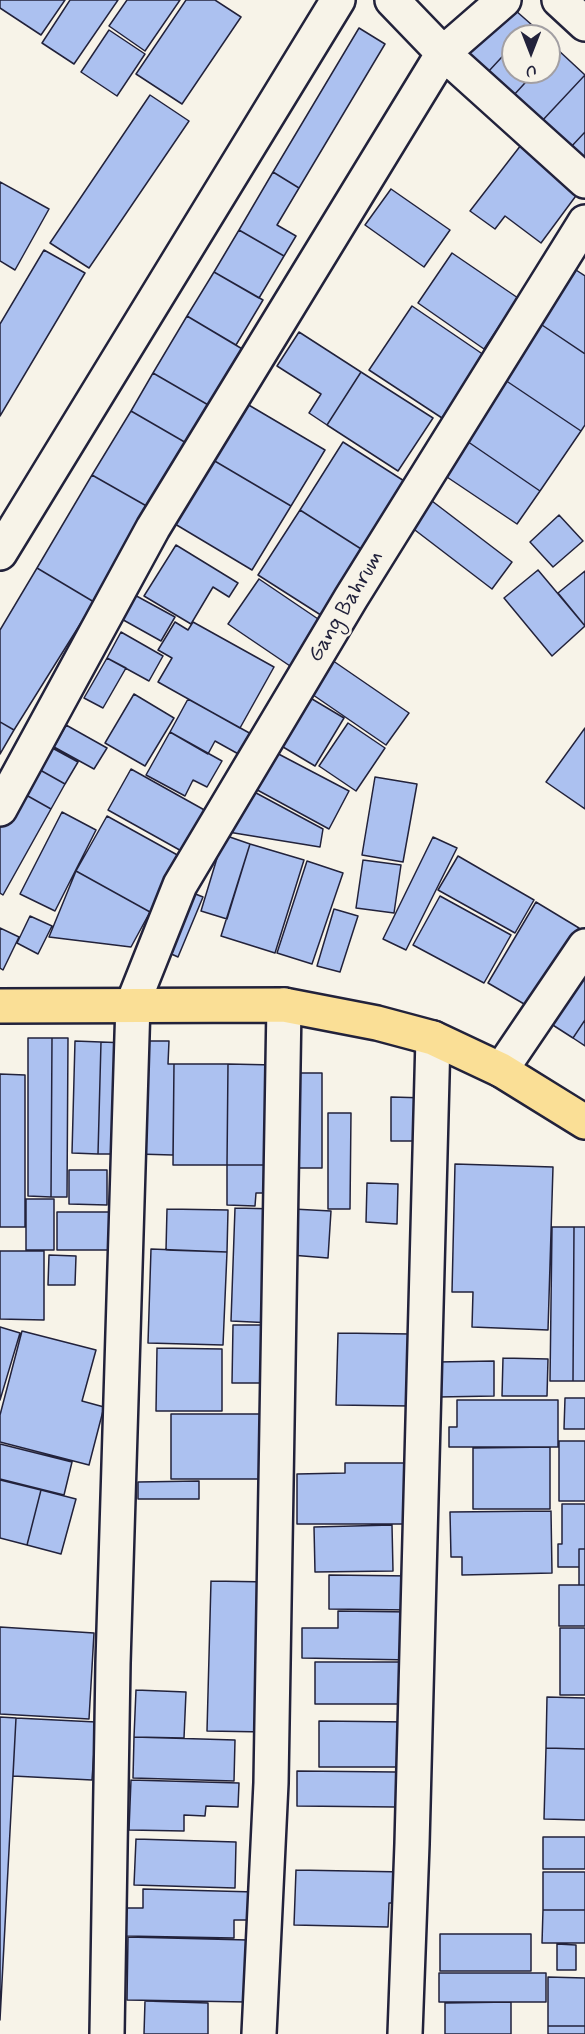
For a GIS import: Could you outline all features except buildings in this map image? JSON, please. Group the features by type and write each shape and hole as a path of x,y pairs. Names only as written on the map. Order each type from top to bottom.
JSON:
{"main road":[{"path":"0,1006 133,1003 284,1005 377,1023 433,1038 501,1070 585,1122"}],"street":[{"path":"0,553 338,0"},
{"path":"392,0 444,53 585,181"},
{"path":"0,809 153,528 444,53 504,0"},
{"path":"559,0 585,24"},
{"name":"Gang Bahrum","path":"107,2034 112,1663 133,1003 180,885 351,598 585,222"},
{"path":"501,1070 585,946"},
{"path":"259,2034 271,1771 284,1005"},
{"path":"405,2034 433,1038"}]}
